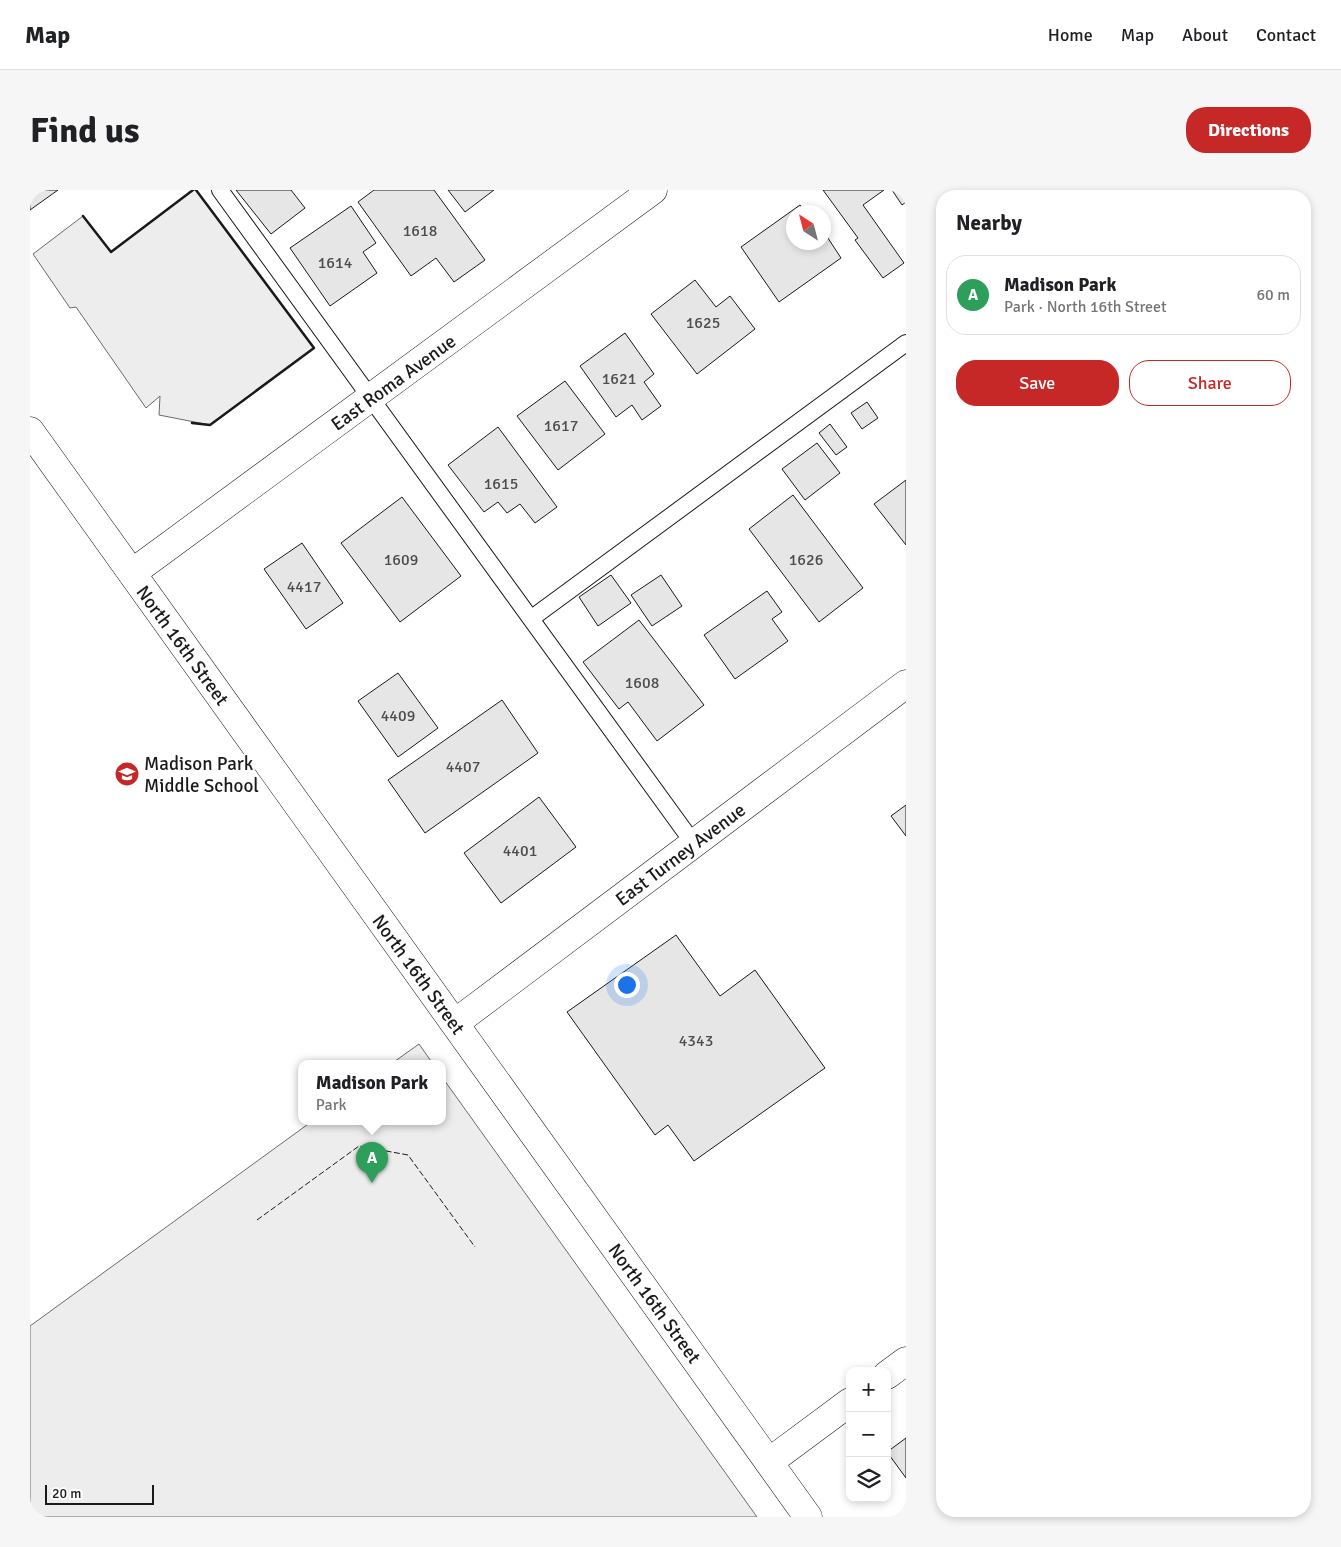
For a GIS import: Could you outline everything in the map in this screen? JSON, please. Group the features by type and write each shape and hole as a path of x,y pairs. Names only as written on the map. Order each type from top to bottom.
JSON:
{"street":[{"name":"East Roma Avenue","path":"132,574 654,190"},
{"name":"North 16th Street","path":"30,431 808,1517"},
{"name":"East Turney Avenue","path":"455,1024 906,684"},
{"path":"891,1372 906,1361"},
{"path":"769,1462 846,1405"}],"lane":[{"path":"220,190 694,844"},
{"path":"532,618 906,343"}],"shaded area":[{"path":"193,190 196,190 314,348 210,425 159,415 160,396 146,408 76,307 70,308 33,254 83,216 111,252"},
{"path":"419,1044 430,1060 397,1060"},
{"path":"446,1083 757,1517 30,1517 30,1326 307,1125 446,1125"}],"building":[{"path":"30,190 58,190 30,210"},
{"path":"236,190 291,190 305,208 271,234"},
{"path":"374,190 434,190 485,260 454,282 436,258 411,276 358,202"},
{"path":"448,190 494,190 465,212"},
{"path":"823,190 884,190 863,205 904,263 883,278 855,240 858,238"},
{"path":"892,190 906,190 906,202 902,205"},
{"path":"351,206 376,243 363,252 377,273 330,306 290,248"},
{"path":"786,215 786,250 831,250 831,243 841,258 779,302 741,247"},
{"path":"695,280 716,307 730,296 755,329 697,374 651,314"},
{"path":"625,333 654,374 644,382 661,406 642,420 632,405 616,417 580,366"},
{"path":"565,381 605,434 558,470 517,416"},
{"path":"867,402 878,418 862,429 851,413"},
{"path":"830,424 847,447 836,455 819,433"},
{"path":"498,427 557,507 535,523 520,504 507,513 498,502 484,512 448,465"},
{"path":"817,443 840,473 805,500 782,469"},
{"path":"906,480 906,545 874,504"},
{"path":"793,495 863,588 819,622 749,529"},
{"path":"402,497 461,576 400,622 341,543"},
{"path":"302,543 343,603 306,629 264,569"},
{"path":"611,575 631,603 598,626 579,597"},
{"path":"661,575 682,606 652,626 631,595"},
{"path":"767,591 782,612 772,619 788,641 735,679 704,635"},
{"path":"639,620 704,705 657,741 628,702 619,709 583,662"},
{"path":"398,673 438,728 398,757 358,701"},
{"path":"502,700 538,753 425,833 388,780"},
{"path":"539,797 576,847 501,903 464,853"},
{"path":"906,805 906,836 891,816"},
{"path":"676,935 720,996 755,970 825,1068 694,1161 668,1125 655,1135 567,1012"},
{"path":"906,1438 906,1478 891,1457 891,1449"}],"fence":[{"path":"257,1220 359,1146 408,1155 475,1247"}],"wall":[{"path":"83,216 111,252 193,190"},
{"path":"192,423 210,425 314,348 196,190"}],"place":[{"name":"Madison Park Middle School","path":"127,774"},
{"name":"Madison Park","path":"372,1183"}]}
